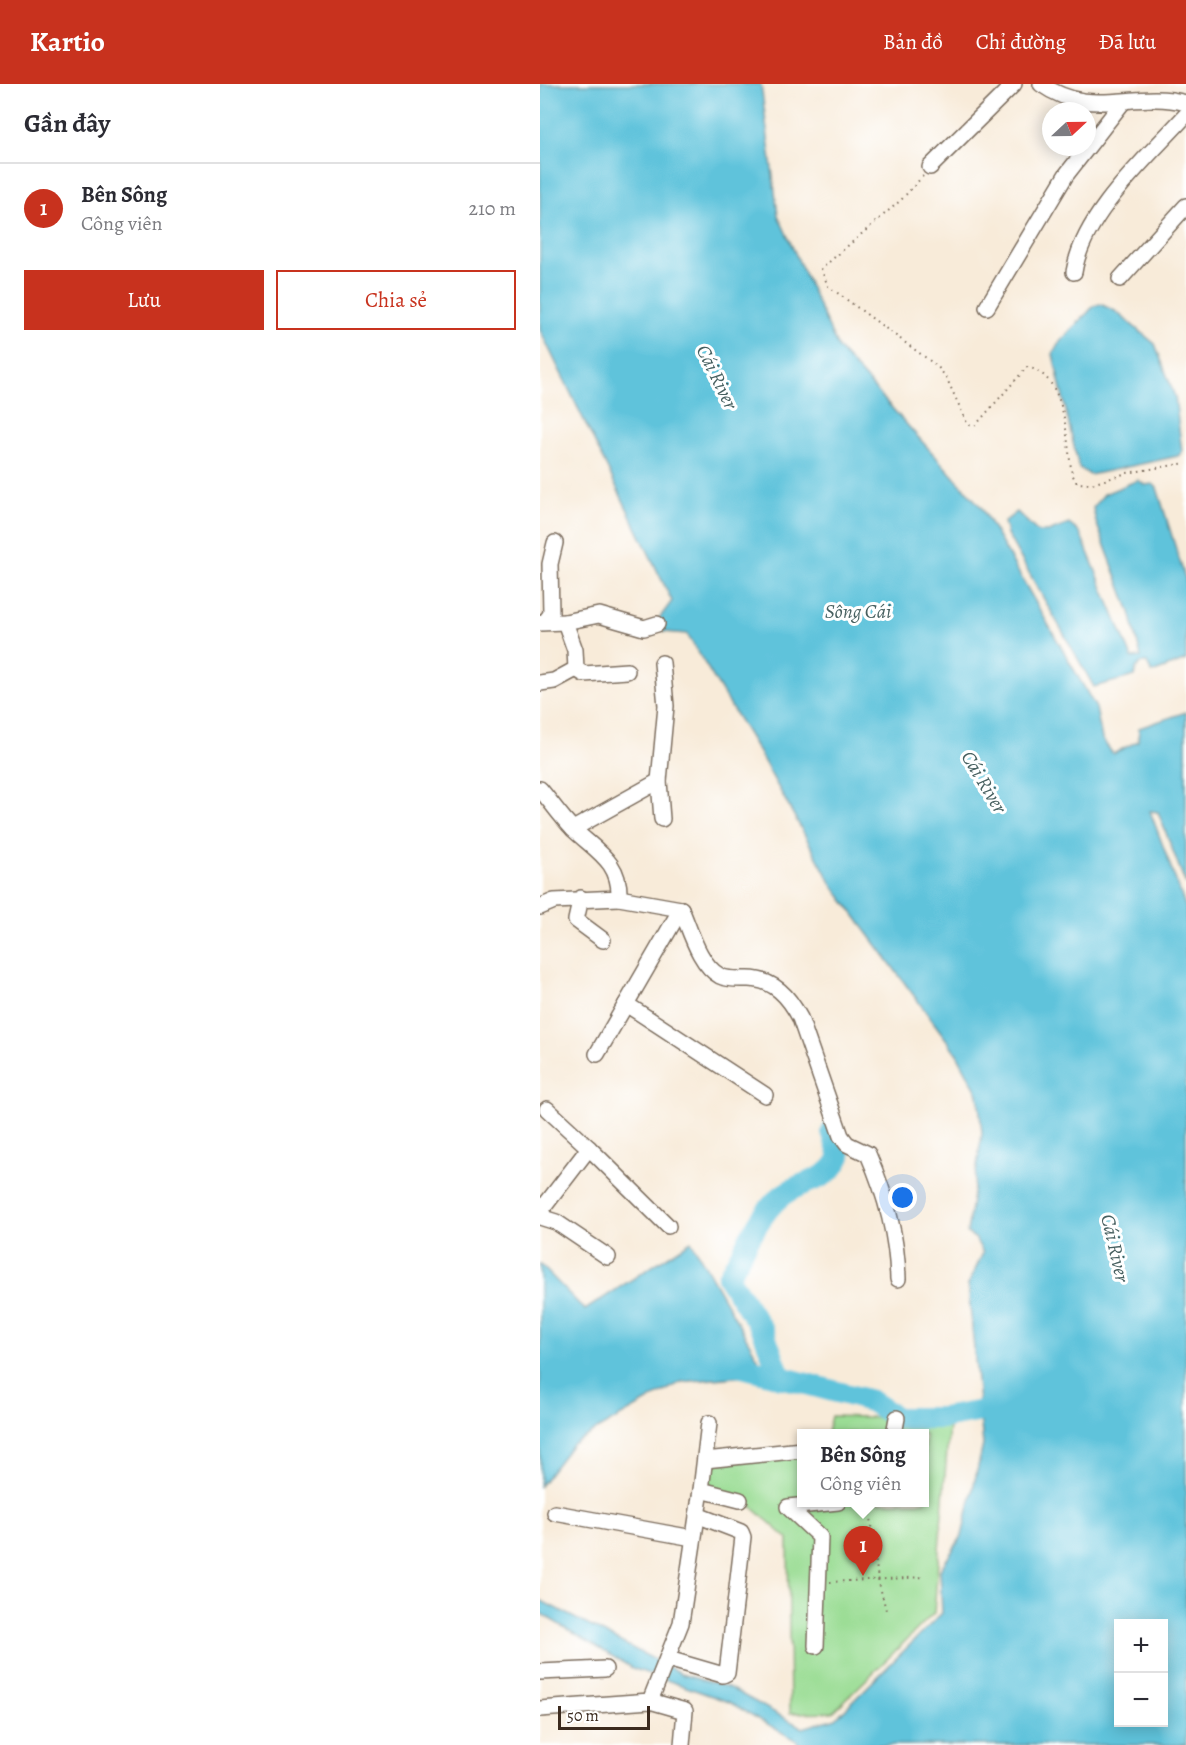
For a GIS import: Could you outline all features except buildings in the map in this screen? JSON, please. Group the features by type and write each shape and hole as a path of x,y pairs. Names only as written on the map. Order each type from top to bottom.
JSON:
{"street":[{"path":"930,167 1014,84"},
{"path":"1041,84 1072,101 1123,102 1158,99 1186,102"},
{"path":"987,307 1066,175 1123,102"},
{"path":"1074,272 1077,253 1111,198 1186,115"},
{"path":"1120,279 1186,206"},
{"path":"542,622 551,614 550,564 555,543"},
{"path":"542,622 566,622 599,615 644,628 657,624"},
{"path":"566,622 575,650 576,669"},
{"path":"662,663 666,706 659,781 662,819"},
{"path":"576,669 584,674 627,671"},
{"path":"540,683 560,678 576,669"},
{"path":"573,829 659,781"},
{"path":"540,789 573,829 600,851 613,866 620,888 619,898"},
{"path":"581,898 576,920 603,940"},
{"path":"540,907 554,901 619,898 681,909"},
{"path":"597,1054 681,909"},
{"path":"681,909 696,943 713,971 722,977 762,980 775,986 792,1002 800,1018 841,1136 847,1144 868,1154 878,1176 896,1236 898,1279"},
{"path":"626,1004 765,1095"},
{"path":"547,1109 668,1226"},
{"path":"589,1148 543,1208 541,1217 556,1222 608,1257"},
{"path":"895,1429 897,1418"},
{"path":"653,1695 668,1660 684,1610 709,1423"},
{"path":"705,1460 797,1450"},
{"path":"701,1490 740,1500"},
{"path":"797,1506 788,1507 820,1537 816,1646"},
{"path":"555,1513 693,1538"},
{"path":"668,1660 723,1675 727,1673 743,1538 741,1532 697,1515"},
{"path":"540,1672 605,1669"},
{"path":"540,1709 653,1695 685,1711 682,1745"}],"path":[{"path":"930,167 901,200 821,269 828,285 937,366 946,377 968,425 975,426 1027,367 1036,369 1052,385 1058,398 1072,474 1077,483 1092,484 1127,472 1186,463"},
{"path":"869,1507 878,1579 887,1614"},
{"path":"818,1583 925,1577"}],"green space":[{"path":"831,1416 897,1418 949,1425 934,1613 833,1712 790,1713 788,1539 743,1499 704,1488 707,1464 797,1455 797,1507 929,1507 929,1429 828,1429"}],"water":[{"name":"Sông Cái","path":"540,84 761,84 778,215 838,348 981,507 1096,708 1102,739 1113,754 1138,741 1139,728 1186,712 1186,885 1158,812 1150,811 1186,908 1186,1745 799,1745 797,1741 729,1702 632,1668 540,1613 540,1600 684,1675 728,1687 803,1728 836,1718 942,1613 940,1570 962,1536 983,1445 968,1285 983,1253 975,1238 967,1233 982,1133 978,1094 957,1054 833,886 758,751 687,634 664,632 658,620 672,601 540,330"},
{"path":"1100,304 1115,311 1155,344 1175,397 1182,452 1178,456 1090,475 1079,468 1053,354 1059,343 1094,306"},
{"path":"1138,480 1145,485 1153,484 1157,488 1186,581 1186,660 1152,673 1147,663 1141,663 1136,668 1135,676 1094,687 1007,534 1004,522 1017,512 1038,532 1048,532 1069,524 1080,533 1132,658 1141,657 1130,612 1096,522 1093,508 1104,494"},
{"path":"691,1241 767,1374 681,1382 572,1444 540,1486 540,1264 585,1310"}],"waterway":[{"path":"781,1378 763,1331 728,1277 754,1230 770,1207 789,1191 819,1178 836,1164 840,1156 832,1132"},
{"path":"739,1366 871,1401 897,1418 942,1418 1011,1406"}],"place":[{"name":"Bên Sông","path":"863,1576"}],"water label":[{"name":"Cái River","path":"717,377"},
{"name":"Cái River","path":"984,782"},
{"name":"Cái River","path":"1115,1248"}]}
